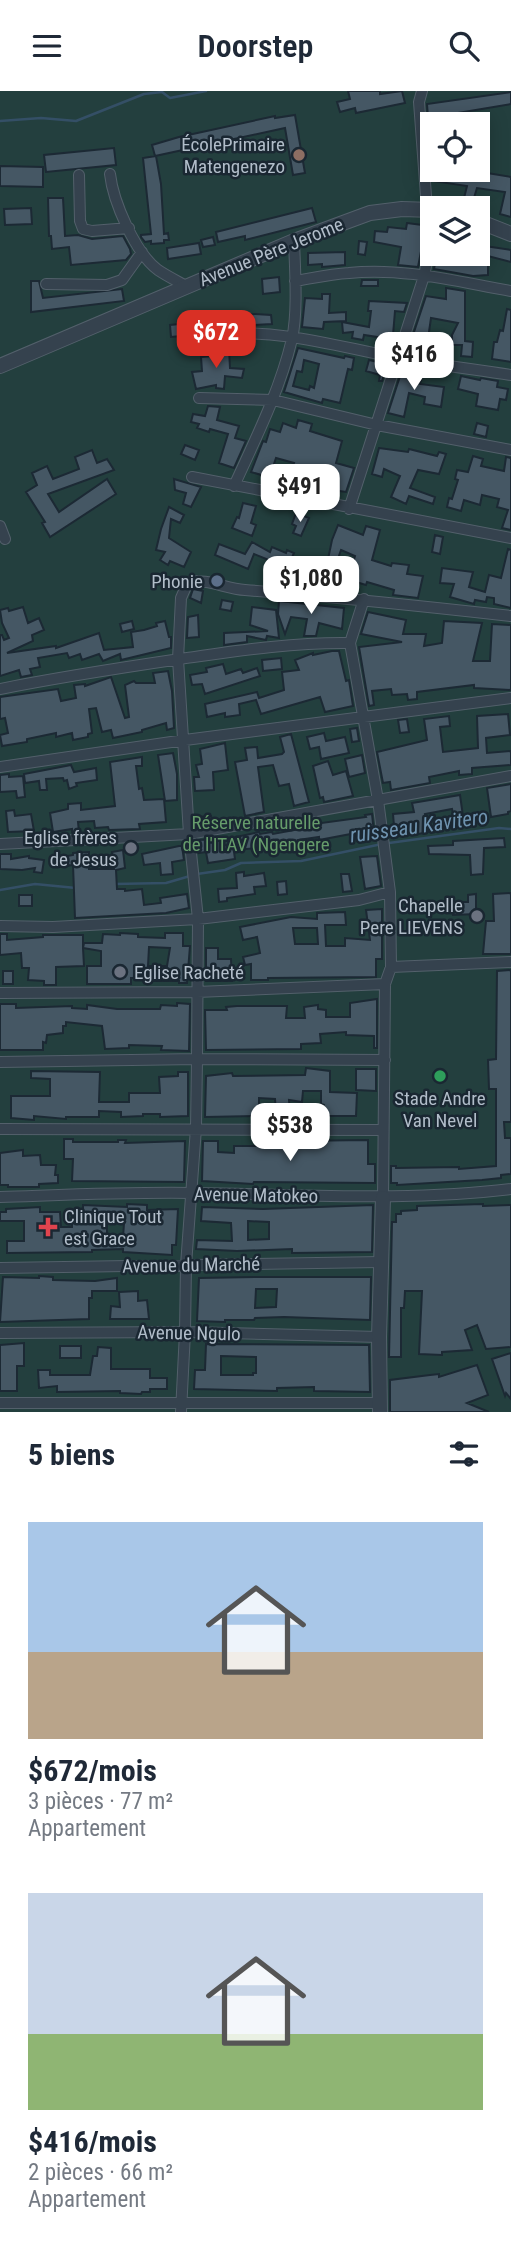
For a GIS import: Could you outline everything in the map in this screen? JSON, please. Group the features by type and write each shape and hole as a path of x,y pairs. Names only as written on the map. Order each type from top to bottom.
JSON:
{"street":[{"path":"422,91 419,101 429,196"},
{"path":"110,174 122,216 142,252 158,269 186,286"},
{"path":"79,175 80,222 83,229 92,232 129,228"},
{"name":"Avenue Père Jerome","path":"0,366 294,241 370,213 420,210"},
{"path":"490,226 511,234"},
{"path":"234,486 273,400 292,337 294,241"},
{"path":"46,284 107,285 122,280 142,252"},
{"path":"349,509 426,266"},
{"path":"295,281 350,272 382,272 511,291"},
{"path":"217,335 242,332 292,337 397,358 511,375"},
{"path":"199,398 273,400 377,425 511,450"},
{"path":"192,477 511,538"},
{"path":"0,526 5,539"},
{"path":"181,1407 186,1265 196,1128 198,919 189,834 178,660 181,598 188,582 198,580 235,589 364,599 511,616"},
{"path":"0,1403 380,1408 385,983 391,967 390,892 378,800 350,643 364,599"},
{"path":"0,689 102,670 243,650 320,642 350,643"},
{"path":"0,767 511,698"},
{"path":"0,844 189,834 511,776"},
{"path":"0,926 53,927 198,919 359,900 390,892"},
{"path":"391,967 511,962"},
{"path":"0,993 197,992 385,983"},
{"path":"0,1062 385,1060"},
{"path":"0,1129 383,1130"},
{"name":"Avenue Matokeo","path":"0,1197 190,1193 383,1198 511,1189"},
{"name":"Avenue du Marché","path":"0,1268 382,1262"},
{"name":"Avenue Ngulo","path":"0,1333 185,1332 379,1337"}],"green space":[{"name":"Réserve naturelle de l'ITAV (Ngengere","path":"0,91 511,91 511,1412 0,1412"}],"building":[{"path":"348,91 380,91 380,94 402,91 405,103 356,113 355,108 340,112 337,102 350,99"},
{"path":"511,92 511,104 464,112 428,112 427,104"},
{"path":"295,115 305,173 293,175 285,128 155,156 152,145 275,116"},
{"path":"114,148 116,165 46,172 44,155"},
{"path":"156,156 161,184 164,234 168,233 169,240 151,244 151,241 145,242 141,237 151,234 143,158"},
{"path":"0,166 43,167 43,187 0,186"},
{"path":"490,174 511,177 511,217 500,214 505,192 477,188 475,196 464,196 467,186 440,182 490,182"},
{"path":"48,198 63,198 65,236 78,235 92,239 123,236 131,254 126,260 71,265 69,247 52,249"},
{"path":"31,208 32,224 5,225 4,209"},
{"path":"312,208 316,222 245,240 245,236 218,242 216,232"},
{"path":"407,223 420,225 418,267 398,265 401,247 374,242 375,231 387,232 388,227 406,229"},
{"path":"213,237 215,245 203,247 201,240"},
{"path":"359,241 367,242 365,255 358,254"},
{"path":"199,243 201,254 168,259 167,248"},
{"path":"490,247 511,250 511,262 490,257"},
{"path":"345,252 345,265 308,265 308,253"},
{"path":"435,266 488,266 488,275 473,276 434,269"},
{"path":"279,277 280,292 263,294 262,279"},
{"path":"362,280 378,280 378,286 361,286"},
{"path":"31,281 39,281 43,298 122,289 124,301 31,312"},
{"path":"446,288 465,291 465,341 473,342 472,357 461,356 462,345 452,345 452,335 458,323 431,318 427,346 411,341 426,296 446,299"},
{"path":"322,294 330,294 329,313 346,312 346,321 324,322 323,329 302,327 305,298 322,299"},
{"path":"369,301 407,303 404,312 395,311 393,335 390,335 390,339 364,335 363,340 352,338 353,332 343,333 342,322 369,327"},
{"path":"507,309 511,310 511,362 492,359 494,342 497,342 500,330 503,331"},
{"path":"218,314 219,327 207,328 207,315"},
{"path":"271,315 272,324 238,326 238,316"},
{"path":"179,324 181,336 171,337 170,325"},
{"path":"430,341 447,344 446,353 429,351"},
{"path":"229,348 230,368 244,369 242,378 225,376 224,389 216,388 216,385 196,389 192,372 202,371 201,357 212,356 212,349"},
{"path":"298,348 354,358 352,370 348,369 340,403 323,399 322,403 284,392","holes":["304,360 319,364 314,388 310,386 309,390 293,386 297,371 302,372"]},
{"path":"369,360 387,364 382,381 379,381 380,375 366,371"},
{"path":"403,367 423,371 420,384 444,387 441,407 424,404 425,397 409,393 404,417 388,413"},
{"path":"461,376 498,381 497,387 508,389 506,400 500,399 498,410 476,406 478,394 458,389"},
{"path":"208,406 220,407 217,420 239,426 235,438 246,441 234,468 219,463 228,434 210,429 209,432 197,428 199,424 191,422 193,414 205,416"},
{"path":"298,420 312,424 310,431 342,441 336,463 354,468 346,492 333,490 331,486 316,481 314,487 301,483 302,481 289,476 294,463 276,458 271,473 266,472 265,476 251,472 270,429 280,432 283,423 296,428"},
{"path":"477,423 488,426 486,437 474,434"},
{"path":"185,445 199,450 195,460 181,454"},
{"path":"379,448 408,452 409,449 437,456 439,452 446,454 439,474 418,470 410,488 435,497 433,504 409,496 406,504 391,497 400,476 384,469 382,477 372,474"},
{"path":"92,450 97,463 107,459 114,470 48,494 59,512 107,479 116,494 50,537 42,523 45,522 26,492 37,485 32,473 47,466 53,479 79,469 75,457"},
{"path":"473,456 483,459 481,466 504,471 506,457 511,458 511,530 502,528 508,510 497,507 499,499 482,495 480,505 464,500 461,511 447,507 458,480 455,479 457,470 468,472"},
{"path":"174,479 201,487 191,507 183,504 186,493 175,490"},
{"path":"243,503 256,506 251,523 256,525 252,536 232,528 237,517 239,518"},
{"path":"169,507 184,515 180,523 171,519 169,538 191,552 184,567 170,561 168,565 160,560 165,552 156,550"},
{"path":"296,513 309,518 301,536 293,533 296,526 292,524"},
{"path":"338,525 363,535 366,526 380,530 372,560 391,566 392,563 409,565 407,574 423,576 418,598 393,595 394,590 367,582 366,585 355,584 335,578 333,585 323,583","holes":["341,550 355,556 350,572 335,567"]},
{"path":"435,535 443,537 440,554 432,552"},
{"path":"252,542 270,552 272,547 286,553 287,550 294,553 290,562 311,570 307,583 293,579 293,576 288,574 289,571 281,565 254,554 248,569 215,555 219,544 245,554"},
{"path":"508,549 511,550 511,608 494,604 494,598 487,597 486,602 475,600 474,604 450,597 454,584 440,583 442,568 473,572 469,587 485,592 489,575 501,578"},
{"path":"193,589 203,591 201,603 190,598"},
{"path":"222,600 233,602 231,611 220,609"},
{"path":"279,601 344,608 342,629 319,623 316,636 304,636 307,619 291,617 285,634 278,614"},
{"path":"23,607 28,623 39,618 44,630 32,635 33,641 7,653 56,648 99,633 104,650 133,647 131,632 157,626 156,623 165,621 171,637 171,648 121,660 120,654 103,661 99,654 82,660 80,654 69,658 67,653 38,658 40,667 30,669 32,675 21,677 19,670 0,676 0,635 4,640 9,638 0,610 8,608 9,611"},
{"path":"252,607 276,610 279,638 267,636 266,640 247,636 247,642 224,645 224,633 268,631 250,625"},
{"path":"368,612 406,620 403,634 426,634 424,646 442,643 444,621 482,623 473,661 490,661 492,624 511,625 511,690 474,688 474,685 417,692 417,699 408,700 407,694 392,695 391,689 372,691 374,705 369,706 359,647 402,642 361,634"},
{"path":"198,615 199,637 187,638 188,617"},
{"path":"132,621 134,629 122,632 120,624"},
{"path":"339,651 346,681 349,680 353,706 325,712 320,697 261,714 256,700 239,704 240,715 225,717 225,713 207,717 205,704 257,692 259,698 284,690 282,672 299,670 295,660 313,653"},
{"path":"281,658 282,669 263,671 262,660"},
{"path":"223,664 226,674 241,669 243,673 257,668 260,676 205,694 202,684 192,685 190,675 207,672 206,668"},
{"path":"168,671 174,728 167,730 166,723 142,732 113,738 111,730 102,732 96,708 89,709 92,733 88,734 88,737 73,740 72,733 56,737 56,733 2,746 0,735 8,733 5,718 0,719 0,697 58,689 61,701 76,698 74,685 85,686 111,677 125,718 129,717 125,685 134,681 155,683 153,673"},
{"path":"508,714 510,735 486,738 487,753 511,751 511,765 472,768 472,774 459,775 459,771 429,777 430,783 391,790 390,782 383,783 377,752 427,740 424,719 449,716 450,726 440,727 443,752 478,748 477,716"},
{"path":"407,719 409,732 400,733 398,720"},
{"path":"357,728 359,741 352,742 350,729"},
{"path":"324,733 326,741 345,737 349,753 321,759 319,747 310,749 307,737"},
{"path":"291,734 309,802 294,806 289,784 279,786 273,765 258,767 264,812 245,816 235,762 247,760 245,748 257,747 258,758 282,754 284,752 280,737"},
{"path":"225,743 228,770 213,772 214,790 195,791 194,777 199,777 196,765 202,764 200,749"},
{"path":"173,753 177,774 177,800 165,801 158,755"},
{"path":"362,755 365,773 349,777 345,759"},
{"path":"142,757 142,766 136,766 139,789 142,788 144,800 164,799 166,822 139,824 140,829 109,830 108,827 95,828 94,821 78,822 79,832 72,832 72,829 53,832 50,813 68,809 68,804 81,803 81,810 115,806 110,762"},
{"path":"328,761 333,775 346,771 353,796 324,802 323,797 320,798 313,766"},
{"path":"71,765 74,772 96,768 97,780 76,783 77,786 69,789 67,780 64,781 63,778 46,779 47,790 40,790 39,781 25,783 24,774"},
{"path":"9,774 9,777 23,776 25,797 17,798 16,791 0,792 0,775"},
{"path":"511,784 511,811 491,817 487,788"},
{"path":"460,795 463,816 454,818 452,809 425,814 429,832 418,834 416,824 394,826 393,814 414,812 412,803"},
{"path":"14,810 15,816 31,814 34,831 8,832 6,811"},
{"path":"372,814 374,833 365,836 356,837 356,833 319,840 319,837 289,844 238,850 236,837 259,832 273,834 300,829 299,826"},
{"path":"211,816 212,822 197,825 196,817"},
{"path":"504,838 505,847 484,848 483,874 471,875 470,855 429,854 428,846 453,845 453,841"},
{"path":"220,839 221,846 233,844 235,859 208,863 206,852 199,853 198,840"},
{"path":"182,846 184,860 172,862 173,874 161,875 160,863 144,865 142,854"},
{"path":"123,850 125,868 116,870 117,889 142,889 144,905 161,903 160,898 187,894 189,908 166,913 75,918 73,865 59,867 57,858 89,852 89,869 114,869 112,852"},
{"path":"0,854 11,854 11,859 29,856 44,860 42,873 34,872 35,868 0,869"},
{"path":"377,856 381,886 365,889 360,857"},
{"path":"244,872 244,876 264,873 266,886 254,887 255,894 227,898 227,901 219,902 218,889 237,888 236,873"},
{"path":"341,874 349,874 352,891 343,892"},
{"path":"286,881 287,894 278,895 277,882"},
{"path":"511,893 511,954 483,954 486,921 494,921 493,894"},
{"path":"476,894 476,914 453,915 453,902 468,902 468,895"},
{"path":"19,895 32,895 32,906 19,906"},
{"path":"382,909 382,959 376,959 376,977 251,980 251,964 245,965 243,957 260,953 257,937 243,940 240,927 291,917 317,919 317,913 345,912 346,925 325,925 326,946 345,946 345,938 370,940 366,910","holes":["293,928 317,928 318,944 295,944"]},
{"path":"165,933 183,933 183,946 190,946 187,983 131,978 131,984 87,984 87,966 101,966 101,951 83,948 84,943 102,943 103,934 138,934 138,937 165,938","holes":["149,947 170,948 167,966 148,966"]},
{"path":"0,934 7,934 7,940 43,935 83,935 84,966 56,967 56,985 44,985 44,981 28,980 29,968 22,968 21,953 0,955"},
{"path":"206,948 218,948 218,959 231,959 232,981 206,981"},
{"path":"511,970 511,1122 504,1122 505,1138 511,1138 511,1174 482,1180 397,1185 391,1183 391,1166 459,1169 496,1166 496,1089 489,1089 488,1060 496,1059 497,971"},
{"path":"3,971 13,971 13,984 3,984"},
{"path":"377,999 377,1048 374,1048 374,1036 346,1035 346,1032 320,1034 321,1043 301,1044 301,1049 206,1050 205,1010 227,1010 226,1007 237,1006 287,1006 286,1018 305,1018 304,1007 318,1005 318,1009 326,1010 326,1017 350,1017 350,1003"},
{"path":"177,1003 190,1004 189,1051 161,1050 162,1046 129,1045 129,1048 105,1049 102,1026 66,1022 63,1033 47,1035 43,1050 0,1050 0,1004 16,1004 16,1008 72,1006 87,1009 87,1005 117,1009 160,1009 161,1005 177,1006"},
{"path":"306,1068 330,1071 330,1092 357,1093 356,1116 324,1116 321,1091 303,1091 302,1102 289,1100 290,1112 276,1113 275,1099 259,1098 259,1116 205,1117 206,1076 232,1073 233,1076 305,1075"},
{"path":"356,1069 376,1069 376,1091 356,1090"},
{"path":"31,1071 100,1072 99,1102 129,1102 129,1093 160,1093 159,1077 178,1076 178,1072 188,1072 188,1116 160,1117 160,1114 143,1114 121,1117 121,1112 99,1111 99,1117 66,1119 34,1116 34,1120 11,1118 11,1096 50,1096 50,1079 31,1078"},
{"path":"64,1139 73,1139 73,1142 126,1140 125,1143 185,1141 184,1182 72,1181 73,1159 64,1159"},
{"path":"263,1139 368,1140 368,1164 375,1164 375,1183 253,1184 202,1181 203,1141 218,1141 218,1152 234,1153 234,1146 262,1146"},
{"path":"23,1150 23,1156 40,1155 41,1165 56,1165 58,1183 39,1184 39,1187 0,1185 0,1153"},
{"path":"127,1204 147,1205 147,1210 178,1209 176,1245 172,1245 172,1255 123,1252 123,1249 7,1253 7,1241 24,1241 24,1221 0,1221 0,1212 6,1212 6,1209 40,1207 40,1212 60,1212 61,1227 72,1227 72,1211 83,1210 83,1205 127,1207","holes":["107,1223 124,1223 123,1238 107,1238"]},
{"path":"373,1205 372,1252 292,1253 292,1249 196,1249 197,1240 232,1241 231,1223 201,1221 202,1207 263,1209","holes":["248,1221 269,1222 269,1239 248,1240"]},
{"path":"511,1205 511,1347 486,1349 477,1325 465,1330 472,1350 442,1352 442,1355 419,1354 422,1291 405,1291 404,1308 401,1308 401,1357 389,1357 392,1222 396,1222 396,1214 417,1210 417,1206"},
{"path":"3,1277 53,1277 53,1280 95,1281 117,1278 117,1291 92,1291 92,1298 89,1298 89,1319 0,1322"},
{"path":"371,1277 370,1320 284,1317 225,1322 197,1321 199,1278","holes":["256,1289 277,1289 276,1307 255,1308"]},
{"path":"138,1291 138,1301 147,1300 149,1319 110,1319 111,1306 120,1307 119,1292"},
{"path":"24,1343 24,1366 17,1366 17,1391 0,1391 0,1345"},
{"path":"206,1344 369,1345 370,1392 314,1391 314,1387 277,1388 277,1391 194,1389 195,1370 205,1370","holes":["221,1356 256,1357 256,1373 253,1375 221,1375"]},
{"path":"60,1346 81,1346 81,1358 60,1358"},
{"path":"98,1347 111,1348 111,1369 150,1369 150,1378 167,1378 167,1389 150,1389 150,1392 141,1394 120,1391 57,1392 57,1386 39,1388 38,1370 50,1370 50,1375 90,1375 93,1356 97,1356"},
{"path":"511,1353 511,1399 506,1393 505,1396 492,1359"},
{"path":"477,1365 488,1395 467,1403 489,1412 390,1412 390,1380 439,1374 439,1377"}],"waterway":[{"path":"0,121 41,118 76,121 144,94 162,92 170,98 206,91"},
{"name":"ruisseau Kavitero","path":"389,843 499,828 511,829"},
{"name":"ruisseau Kavitero","path":"197,874 225,870 241,863 301,861 382,844"},
{"name":"ruisseau Kavitero","path":"114,884 166,883 190,876"},
{"name":"ruisseau Kavitero","path":"0,890 35,884 76,888"}],"place":[{"name":"ÉcolePrimaire Matengenezo","path":"299,155"},
{"name":"Phonie","path":"217,581"},
{"name":"Eglise frères de Jesus","path":"131,848"},
{"name":"Chapelle Pere LIEVENS","path":"477,916"},
{"name":"Eglise Racheté","path":"120,972"},
{"name":"Stade Andre Van Nevel","path":"440,1076"},
{"name":"Clinique Tout est Grace","path":"48,1227"}]}
